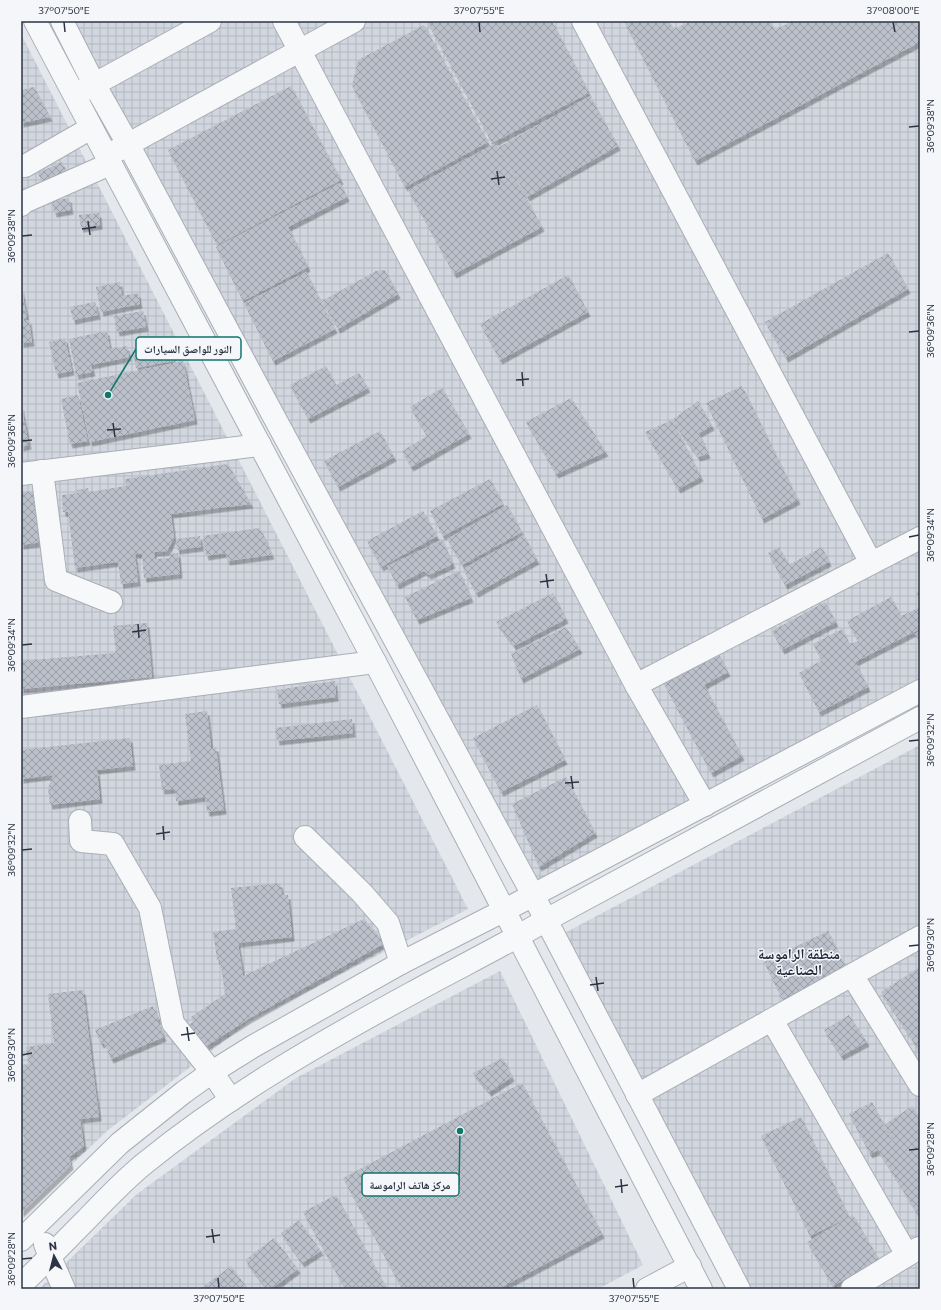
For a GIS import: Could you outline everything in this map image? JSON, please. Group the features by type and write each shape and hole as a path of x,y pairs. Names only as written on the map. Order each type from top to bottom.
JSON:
{"street":[{"path":"35,21 376,662 701,1289"},
{"path":"62,21 94,84 128,144 533,895 738,1289"},
{"path":"74,95 210,21"},
{"path":"284,21 636,686 704,804"},
{"path":"21,205 24,202 108,160 128,144 354,21"},
{"path":"583,21 871,563"},
{"path":"21,166 25,166 91,128"},
{"path":"111,602 56,580 31,472 260,445"},
{"path":"636,686 920,538"},
{"path":"21,707 376,662"},
{"path":"21,1240 120,1143 212,1072 264,1040 401,963 505,910 920,691"},
{"path":"21,1286 113,1192 144,1163 183,1133 231,1100 331,1038 413,992 518,937 546,920 920,718"},
{"path":"80,821 81,841 113,844 150,908 173,1023 212,1072 231,1100"},
{"path":"305,837 362,893 388,923 401,963"},
{"path":"637,1095 920,938"},
{"path":"852,975 920,1085"},
{"path":"772,1020 914,1251 852,1289"},
{"path":"38,1223 50,1257 64,1289"},
{"path":"646,1289 690,1266"}],"shaded area":[{"path":"71,21 920,21 920,681 530,885"},
{"path":"21,34 468,909 250,1021 107,1131 21,1213"},
{"path":"920,745 920,1289 742,1289 555,938"},
{"path":"500,971 643,1265 598,1289 39,1289 137,1194 296,1078"}],"building":[{"path":"427,21 552,21 589,93 492,143"},
{"path":"624,21 669,21 674,29 691,21 770,21 775,30 792,21 920,21 920,42 695,161"},
{"path":"424,25 488,142 405,187 352,86 358,60"},
{"path":"291,86 341,180 217,245 168,150"},
{"path":"34,87 50,117 21,123 21,90"},
{"path":"590,96 618,146 527,197 499,147"},
{"path":"496,143 542,227 454,274 408,190"},
{"path":"62,162 66,171 42,182 38,173"},
{"path":"340,183 347,197 288,227 308,267 243,301 216,247"},
{"path":"69,198 71,210 54,213 52,201"},
{"path":"99,213 100,225 81,228 79,215"},
{"path":"888,253 908,289 786,358 765,322"},
{"path":"385,270 398,294 338,329 322,301 376,271"},
{"path":"306,272 335,329 273,361 244,303"},
{"path":"568,275 588,312 500,360 480,324"},
{"path":"120,282 122,296 138,293 140,304 101,312 96,287"},
{"path":"21,287 27,318 21,319"},
{"path":"95,302 98,315 73,320 70,307"},
{"path":"143,311 146,327 117,332 114,316"},
{"path":"29,320 32,342 21,343 21,322"},
{"path":"107,331 110,349 127,346 129,357 91,365 93,372 76,375 69,339"},
{"path":"65,338 72,371 56,374 49,342"},
{"path":"172,348 174,361 136,368 133,355"},
{"path":"183,361 195,420 90,442 77,383"},
{"path":"326,366 336,385 359,373 368,388 308,419 290,385"},
{"path":"742,386 798,500 762,519 706,403"},
{"path":"442,388 469,434 411,467 402,451 427,436 410,407"},
{"path":"78,395 88,441 70,444 61,399"},
{"path":"571,398 606,452 556,474 526,422"},
{"path":"698,401 712,426 699,433 708,454 698,457 672,420"},
{"path":"21,405 29,445 21,447"},
{"path":"672,420 701,477 678,489 645,432"},
{"path":"380,431 394,457 338,487 324,461"},
{"path":"228,464 251,504 171,514 174,538 167,551 154,552 155,559 170,558 170,554 178,553 180,574 144,578 142,554 135,554 138,582 121,584 118,562 75,568 68,512 63,512 62,495 78,493 77,490 88,488 89,492 126,486 125,479"},
{"path":"490,479 503,504 443,536 430,511"},
{"path":"36,491 43,542 21,545 21,493"},
{"path":"507,505 522,532 462,565 447,539"},
{"path":"423,511 437,536 381,567 367,541"},
{"path":"260,528 272,555 227,561 226,553 206,556 203,536"},
{"path":"524,535 537,560 476,593 463,569"},
{"path":"200,536 201,547 177,550 176,539"},
{"path":"442,540 453,564 429,575 424,571 397,585 387,566"},
{"path":"779,547 789,565 822,547 829,562 785,585 768,553"},
{"path":"459,571 471,598 417,620 405,597"},
{"path":"920,590 920,599 916,593"},
{"path":"553,593 566,619 514,646 496,622"},
{"path":"891,597 901,616 920,607 920,629 855,662 868,687 819,712 799,673 822,660 813,644 842,629 850,644 858,641 847,621"},
{"path":"825,602 836,622 782,650 772,631"},
{"path":"147,623 152,677 21,689 21,661 116,653 113,626"},
{"path":"566,627 580,649 521,679 511,654"},
{"path":"920,631 920,644 915,634"},
{"path":"717,651 728,672 704,685 742,756 711,773 662,680"},
{"path":"335,681 336,697 279,704 277,690"},
{"path":"537,705 565,760 501,792 473,738"},
{"path":"207,711 211,747 216,747 224,810 207,812 205,797 176,801 175,789 162,790 159,765 191,761 185,714"},
{"path":"352,719 353,733 277,741 275,728"},
{"path":"130,738 133,766 79,772 97,771 100,799 50,805 48,788 53,775 21,779 21,750"},
{"path":"566,777 595,833 539,867 512,804"},
{"path":"280,883 282,895 288,895 292,937 238,943 243,976 364,919 385,943 250,1018 197,1052 187,1026 193,1022 191,1017 225,994 220,960 217,960 213,932 236,929 231,888"},
{"path":"828,931 846,969 782,999 764,962"},
{"path":"920,967 920,1052 881,992"},
{"path":"83,990 99,1117 80,1119 84,1146 69,1157 71,1165 21,1213 21,1142 24,1141 21,1117 21,1065 29,1064 26,1047 54,1043 48,994"},
{"path":"153,1006 164,1037 111,1059 104,1043 101,1044 95,1030"},
{"path":"849,1015 867,1042 841,1056 824,1030"},
{"path":"503,1058 512,1077 489,1092 473,1073"},
{"path":"522,1083 602,1234 498,1289 402,1289 343,1178"},
{"path":"872,1102 892,1141 894,1140 884,1125 912,1106 920,1118 920,1218 878,1150 870,1154 849,1114"},
{"path":"801,1117 849,1217 810,1236 761,1136"},
{"path":"336,1195 387,1289 345,1289 303,1212"},
{"path":"853,1215 879,1259 833,1286 807,1242"},
{"path":"299,1220 321,1251 302,1263 281,1233"},
{"path":"274,1238 298,1269 271,1289 267,1289 245,1260"},
{"path":"231,1266 248,1289 200,1289"}],"place":[{"name":"النور للواصق السيارات","path":"108,395"},
{"name":"مركز هاتف الراموسة","path":"460,1131"}],"district":[{"name":"منطقة الراموسة الصناعية","path":"799,962"}]}
